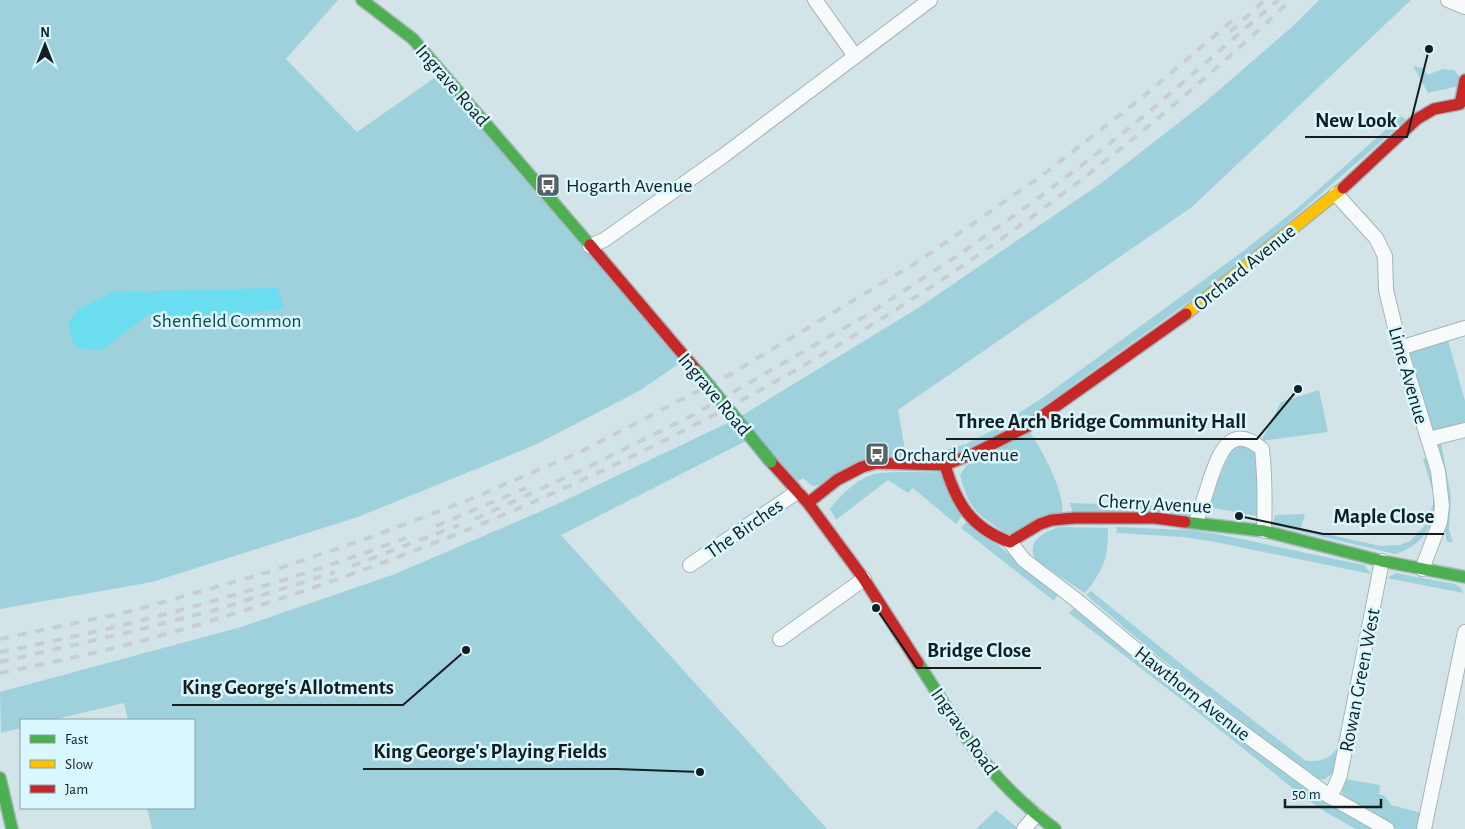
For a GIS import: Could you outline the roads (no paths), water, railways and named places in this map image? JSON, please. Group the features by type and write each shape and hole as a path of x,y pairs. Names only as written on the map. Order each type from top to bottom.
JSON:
{"street":[{"name":"Ingrave Road","path":"362,0 413,39 697,370 771,462 808,503 864,578 971,744 1009,791 1055,829"},
{"path":"814,0 855,56"},
{"path":"590,246 604,240 723,156 930,0"},
{"path":"1448,0 1465,8"},
{"name":"Orchard Avenue","path":"808,503 837,480 862,467 876,463 945,465 975,453 1028,426 1184,316 1336,194 1417,119 1434,109 1462,105 1465,80"},
{"name":"Lime Avenue","path":"1336,194 1376,238 1386,256 1386,290 1400,348 1440,480 1442,506 1440,522 1422,569"},
{"path":"1400,348 1465,328"},
{"path":"1429,439 1465,430"},
{"path":"1196,522 1218,456 1229,442 1236,439 1245,440 1254,443 1262,450 1265,503 1264,530"},
{"path":"945,465 954,494 965,512 992,536 1010,542"},
{"name":"The Birches","path":"690,565 797,492"},
{"name":"Cherry Avenue","path":"1010,542 1040,524 1056,520 1155,518 1264,530 1382,561 1465,577"},
{"name":"Hawthorn Avenue","path":"1010,542 1024,560 1231,724 1329,796 1387,829"},
{"name":"Rowan Green West","path":"1329,796 1340,775 1382,561"},
{"path":"780,640 864,578"},
{"path":"1424,829 1465,632"},
{"path":"0,778 12,829"},
{"path":"1024,829 1036,815"}],"water":[{"path":"278,288 284,309 232,315 180,316 149,314 102,350 75,348 68,324 79,309 113,292"}],"railway":[{"path":"1230,32 1265,0"},
{"path":"475,519 584,469 693,415 867,315 960,254 1099,152 1150,111 1278,0"},
{"path":"0,673 80,656 159,636 285,597 408,553 530,503 650,448 766,387 879,320 989,247 1095,169 1145,129 1291,0"},
{"path":"0,639 132,611 272,571 371,537 471,499 580,452 731,374 919,261 1040,177 1139,100 1233,20"},
{"path":"436,526 526,488"},
{"path":"352,566 459,525"},
{"path":"0,652 103,630 205,603 306,573 406,538"},
{"path":"0,662 134,631 222,608 335,572"}],"place":[{"name":"New Look","path":"1429,49"},
{"name":"Hogarth Avenue","path":"548,185"},
{"name":"Three Arch Bridge Community Hall","path":"1298,389"},
{"name":"Orchard Avenue","path":"877,454"},
{"name":"Maple Close","path":"1239,516"},
{"name":"Bridge Close","path":"876,608"},
{"name":"King George's Allotments","path":"466,650"},
{"name":"King George's Playing Fields","path":"700,772"}],"park label":[{"name":"Shenfield Common","path":"227,320"}]}
